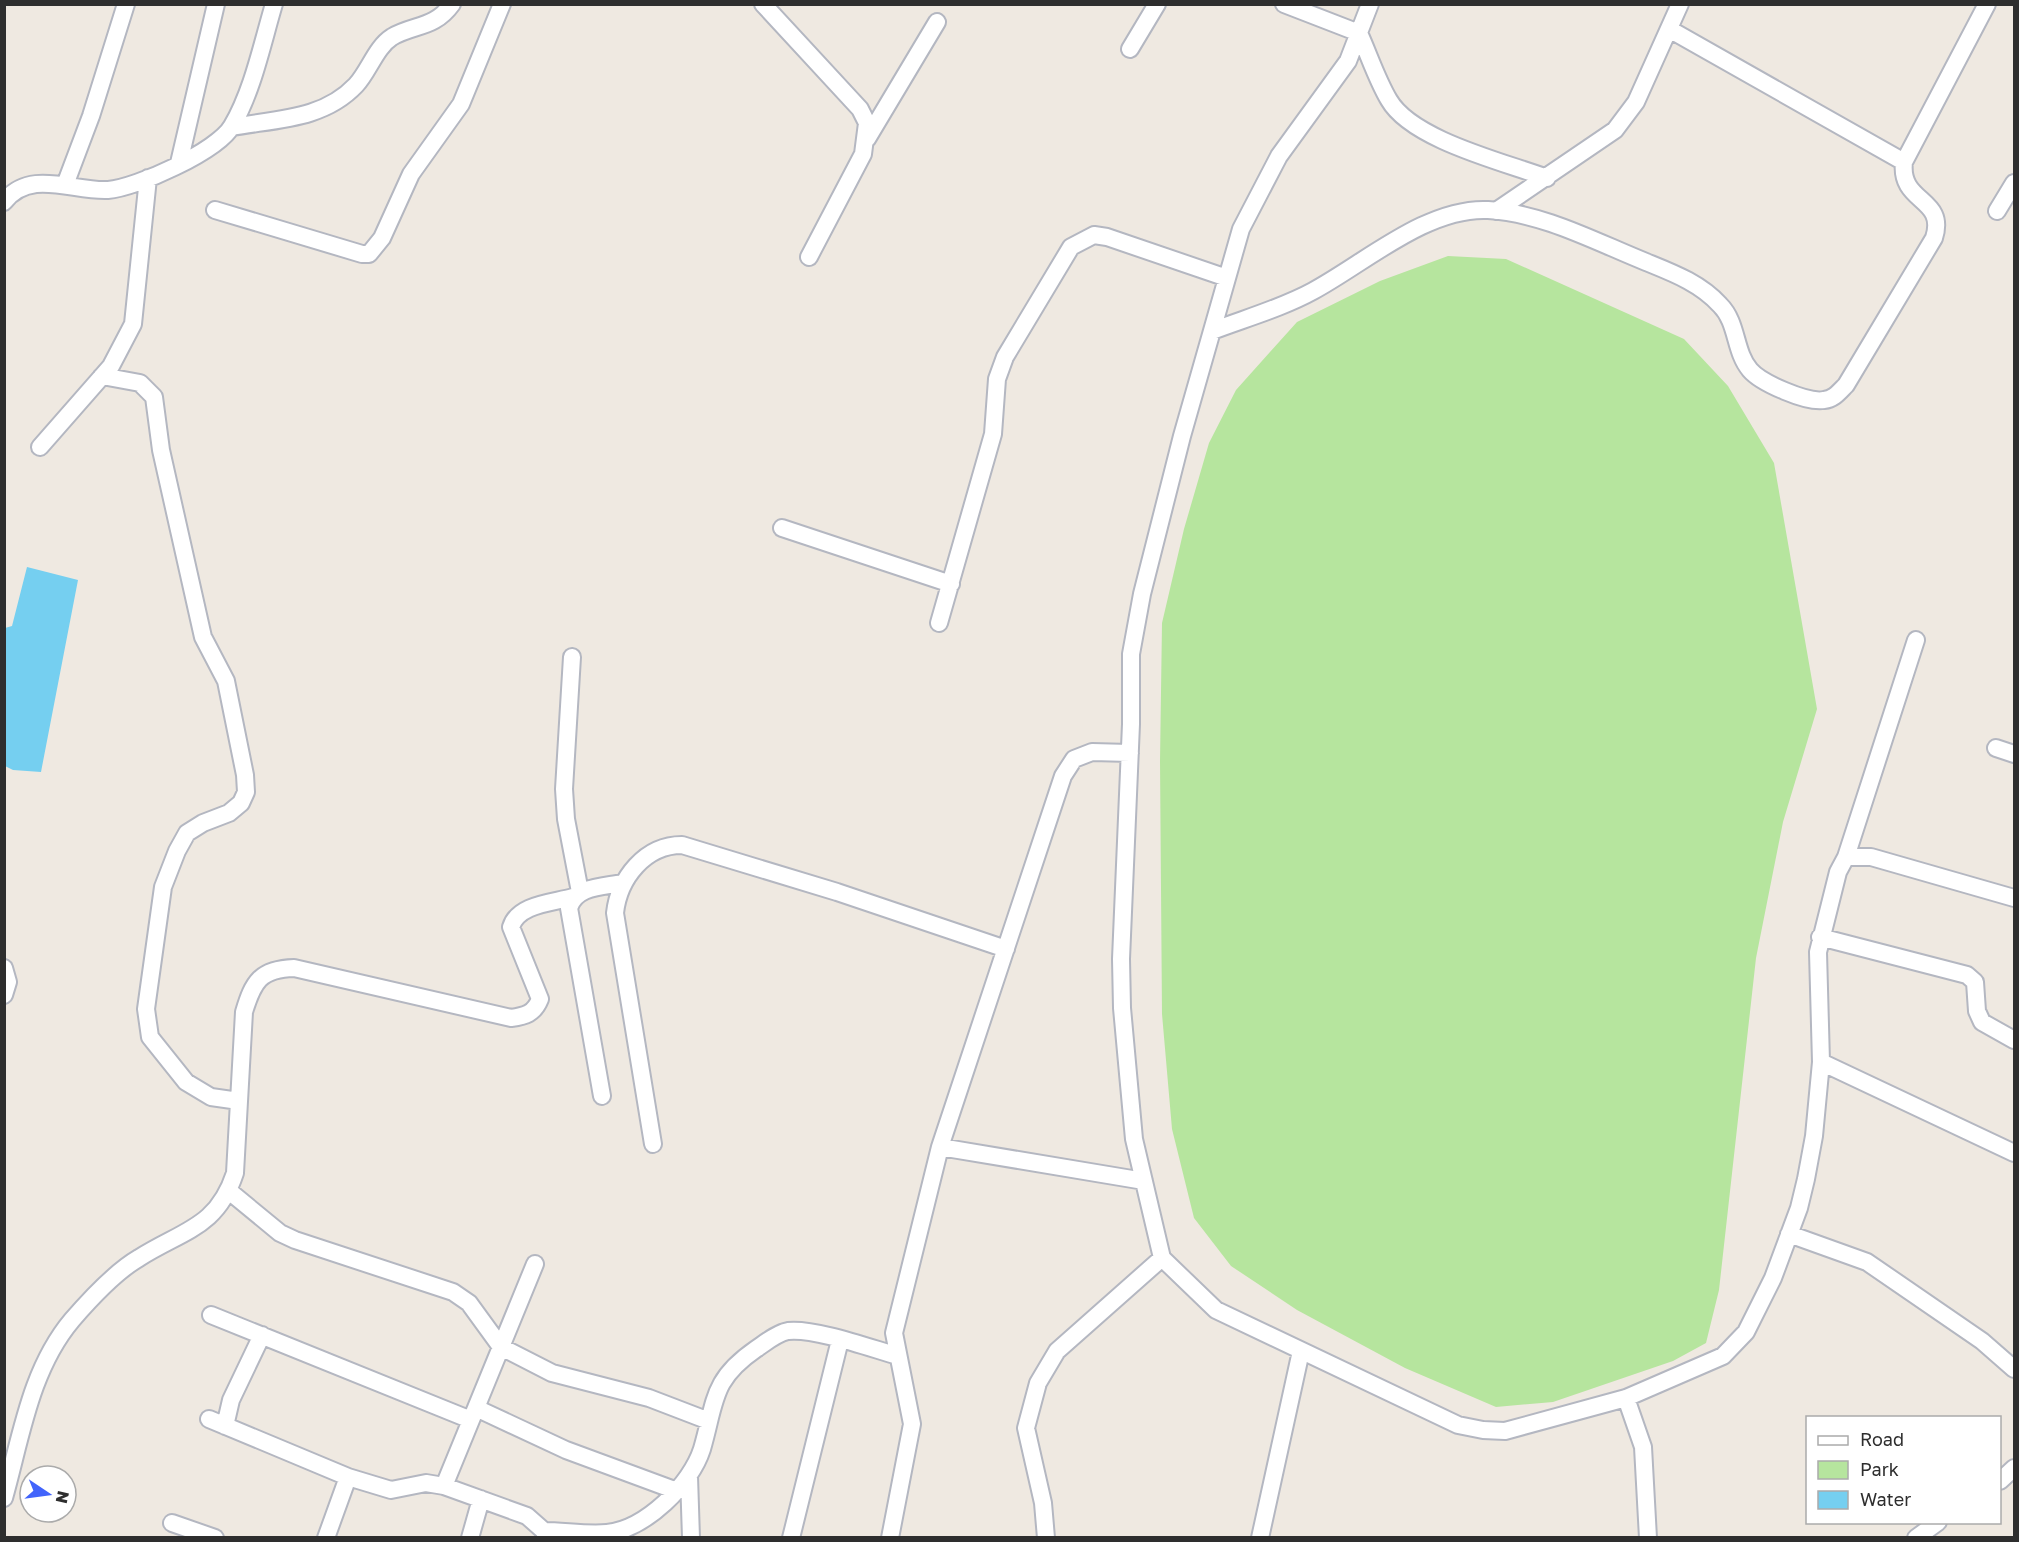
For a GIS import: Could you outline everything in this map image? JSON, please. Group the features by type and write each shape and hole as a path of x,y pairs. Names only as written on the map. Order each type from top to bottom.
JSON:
{"street":[{"path":"65,185 91,116 126,4"},
{"path":"179,163 216,4"},
{"path":"4,202 11,194 25,186 47,183 110,189 148,178 213,146 232,127 248,90 274,4"},
{"path":"232,127 308,115 337,102 357,84 386,42 394,36 437,20 452,4"},
{"path":"215,210 362,254 369,254 382,238 411,174 460,104 502,4"},
{"path":"763,4 860,109 867,123 864,154 809,257"},
{"path":"1130,49 1157,4"},
{"path":"1284,4 1359,33 1389,101 1405,120 1429,135 1546,178"},
{"path":"1370,4 1348,62 1279,156 1241,229 1142,594 1131,654 1130,753 1121,959 1122,1008 1134,1139 1162,1258 1216,1310 1458,1425 1483,1430 1505,1431 1626,1398 1691,1372 1723,1356 1736,1346 1746,1332 1773,1278 1799,1208 1810,1158 1821,1062 1818,952 1820,937 1838,872 1846,857 1916,640"},
{"path":"1496,211 1593,148 1615,130 1629,114 1680,4"},
{"path":"1212,331 1314,291 1436,219 1459,212 1496,211 1518,214 1554,224 1682,277 1704,289 1722,306 1733,323 1741,354 1750,369 1760,378 1808,400 1824,400 1836,396 1846,385 1934,238 1938,225 1934,212 1909,189 1902,176 1904,162 1987,4"},
{"path":"867,139 937,22"},
{"path":"1669,29 1904,162"},
{"path":"40,447 111,366 133,324 148,178"},
{"path":"1997,211 2014,183"},
{"path":"939,623 993,434 997,379 1005,357 1071,247 1094,235 1107,237 1227,278"},
{"path":"102,376 140,383 154,397 161,450 203,637 226,681 246,792 241,803 229,813 203,822 187,833 177,851 163,887 146,1009 147,1024 150,1037 186,1082 211,1097 239,1101"},
{"path":"782,528 951,584"},
{"path":"572,657 564,789 576,895 569,908 602,1096"},
{"path":"1996,748 2014,754"},
{"path":"890,1538 912,1424 894,1333 940,1147 1063,776 1074,759 1092,752 1130,753"},
{"path":"653,1144 615,913 617,895 622,883 654,849 666,845 682,845 837,892 1006,949"},
{"path":"1846,857 1871,857 2014,898"},
{"path":"4,1498 38,1375 52,1348 72,1320 138,1258 203,1223 229,1191 235,1173 244,1012 251,990 262,975 278,968 294,968 511,1018 527,1016 537,1008 540,999 511,927 514,917 524,910 622,883"},
{"path":"1820,937 1967,975 1975,982 1977,1011 1982,1022 2014,1040"},
{"path":"4,968 8,982 4,995"},
{"path":"1821,1062 2014,1153"},
{"path":"940,1147 1144,1180"},
{"path":"229,1191 280,1233 295,1240 453,1292 469,1303 501,1347 552,1373 649,1398 709,1421"},
{"path":"1789,1234 1867,1262 1967,1330 2014,1369"},
{"path":"1046,1538 1043,1503 1026,1428 1038,1383 1056,1351 1162,1258"},
{"path":"444,1486 535,1264"},
{"path":"212,1315 677,1491"},
{"path":"262,1335 231,1400 217,1423 348,1478 391,1490 426,1483 444,1486 527,1516 545,1534 608,1533 630,1527 677,1491 689,1476 701,1451 718,1386 726,1374 740,1360 786,1331 807,1332 898,1356"},
{"path":"791,1538 840,1340"},
{"path":"1260,1538 1301,1351"},
{"path":"1626,1398 1643,1447 1648,1538"},
{"path":"2001,1480 2014,1468"},
{"path":"689,1476 691,1538"},
{"path":"326,1538 348,1478"},
{"path":"470,1538 481,1499"},
{"path":"172,1523 215,1538"},
{"path":"1916,1538 1935,1524"}],"green space":[{"path":"1448,256 1506,259 1684,339 1728,386 1774,463 1817,709 1783,822 1756,958 1719,1290 1706,1343 1673,1361 1553,1402 1496,1407 1405,1368 1297,1310 1231,1266 1194,1218 1172,1129 1162,1014 1160,761 1162,623 1184,529 1209,443 1236,390 1297,322 1380,281"}],"water":[{"path":"27,567 78,580 41,772 13,770 5,766 5,628 12,626"}]}
